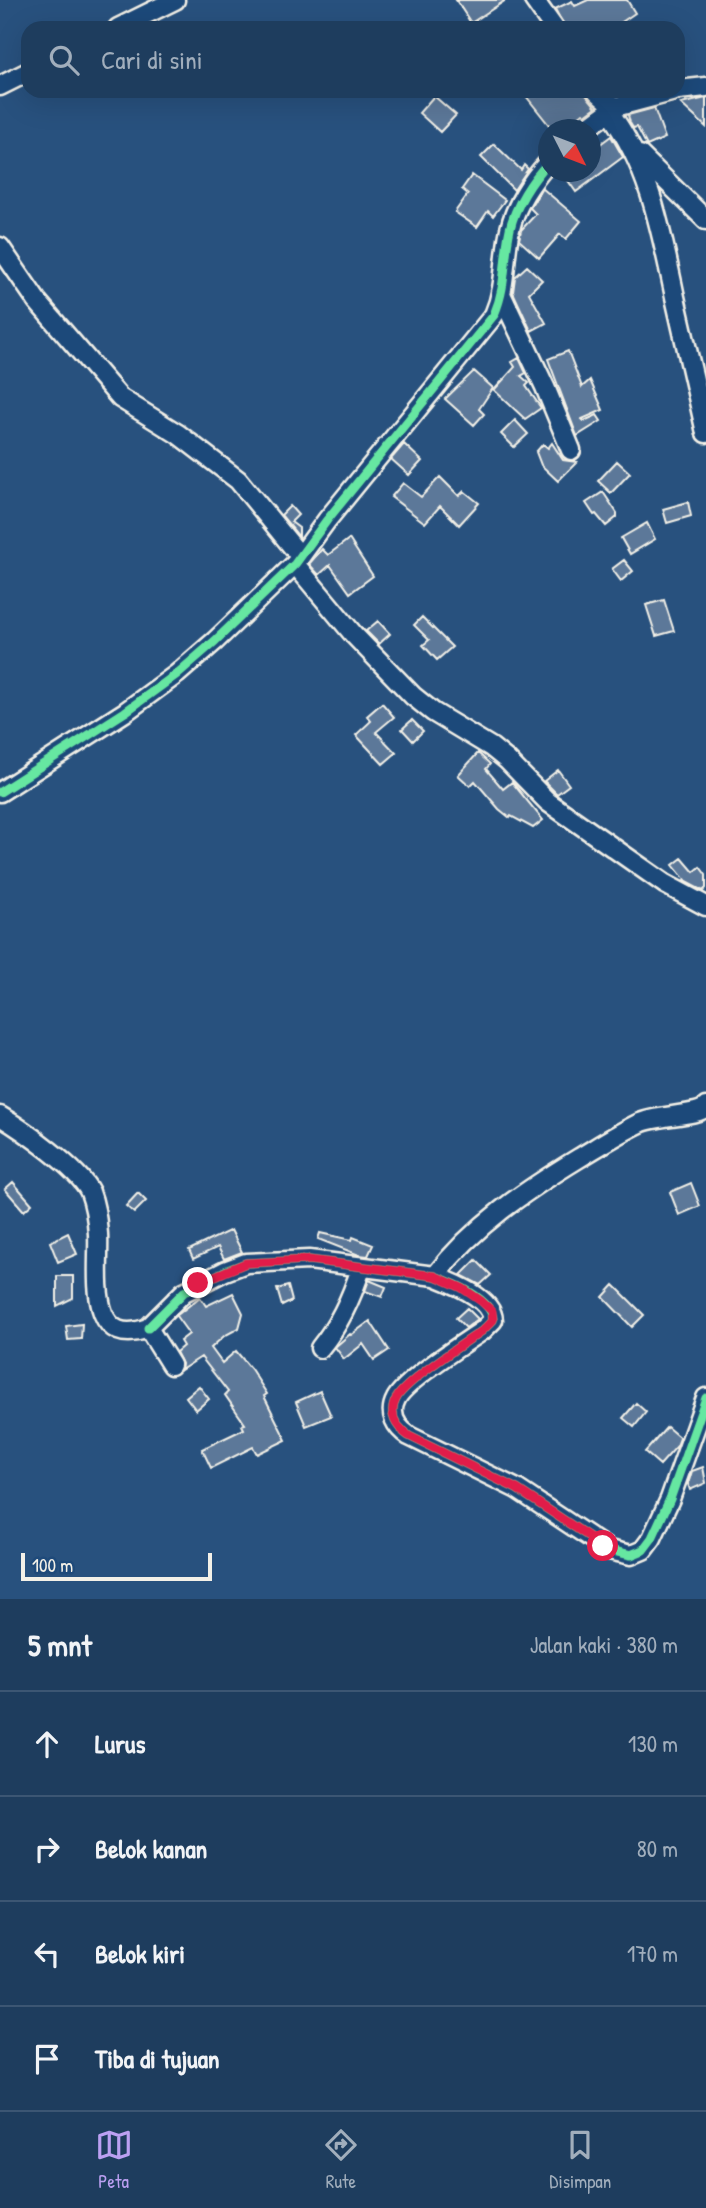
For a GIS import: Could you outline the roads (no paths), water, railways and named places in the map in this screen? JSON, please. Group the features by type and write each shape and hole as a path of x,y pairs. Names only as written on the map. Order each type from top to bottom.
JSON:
{"street":[{"path":"132,21 175,0"},
{"path":"542,2 551,21"},
{"path":"0,86 21,76"},
{"path":"685,90 706,87"},
{"path":"603,98 612,109 633,148 657,209 706,432"},
{"path":"599,119 612,109 652,98"},
{"path":"633,148 706,220"},
{"path":"0,792 125,712 177,674 298,560 494,315 502,296 510,228 538,175"},
{"path":"0,247 37,301 120,398 178,434 238,480 354,635 413,696 433,712 491,747 548,802 665,884 703,901"},
{"path":"502,296 571,450"},
{"path":"435,1276 455,1250 485,1222 534,1186 641,1122 666,1115 698,1112 706,1107"},
{"path":"0,1116 61,1161 89,1190 96,1207 96,1282 108,1323 117,1331 134,1333 148,1328 184,1292 225,1270 246,1263 309,1260 435,1276 462,1288 481,1301 492,1311 493,1320 402,1390 393,1406 397,1426 409,1436 517,1489 610,1550 631,1555 640,1552 649,1543 670,1499 706,1398"},
{"path":"320,1348 335,1328 354,1290 361,1268"},
{"path":"148,1328 171,1365"}]}
